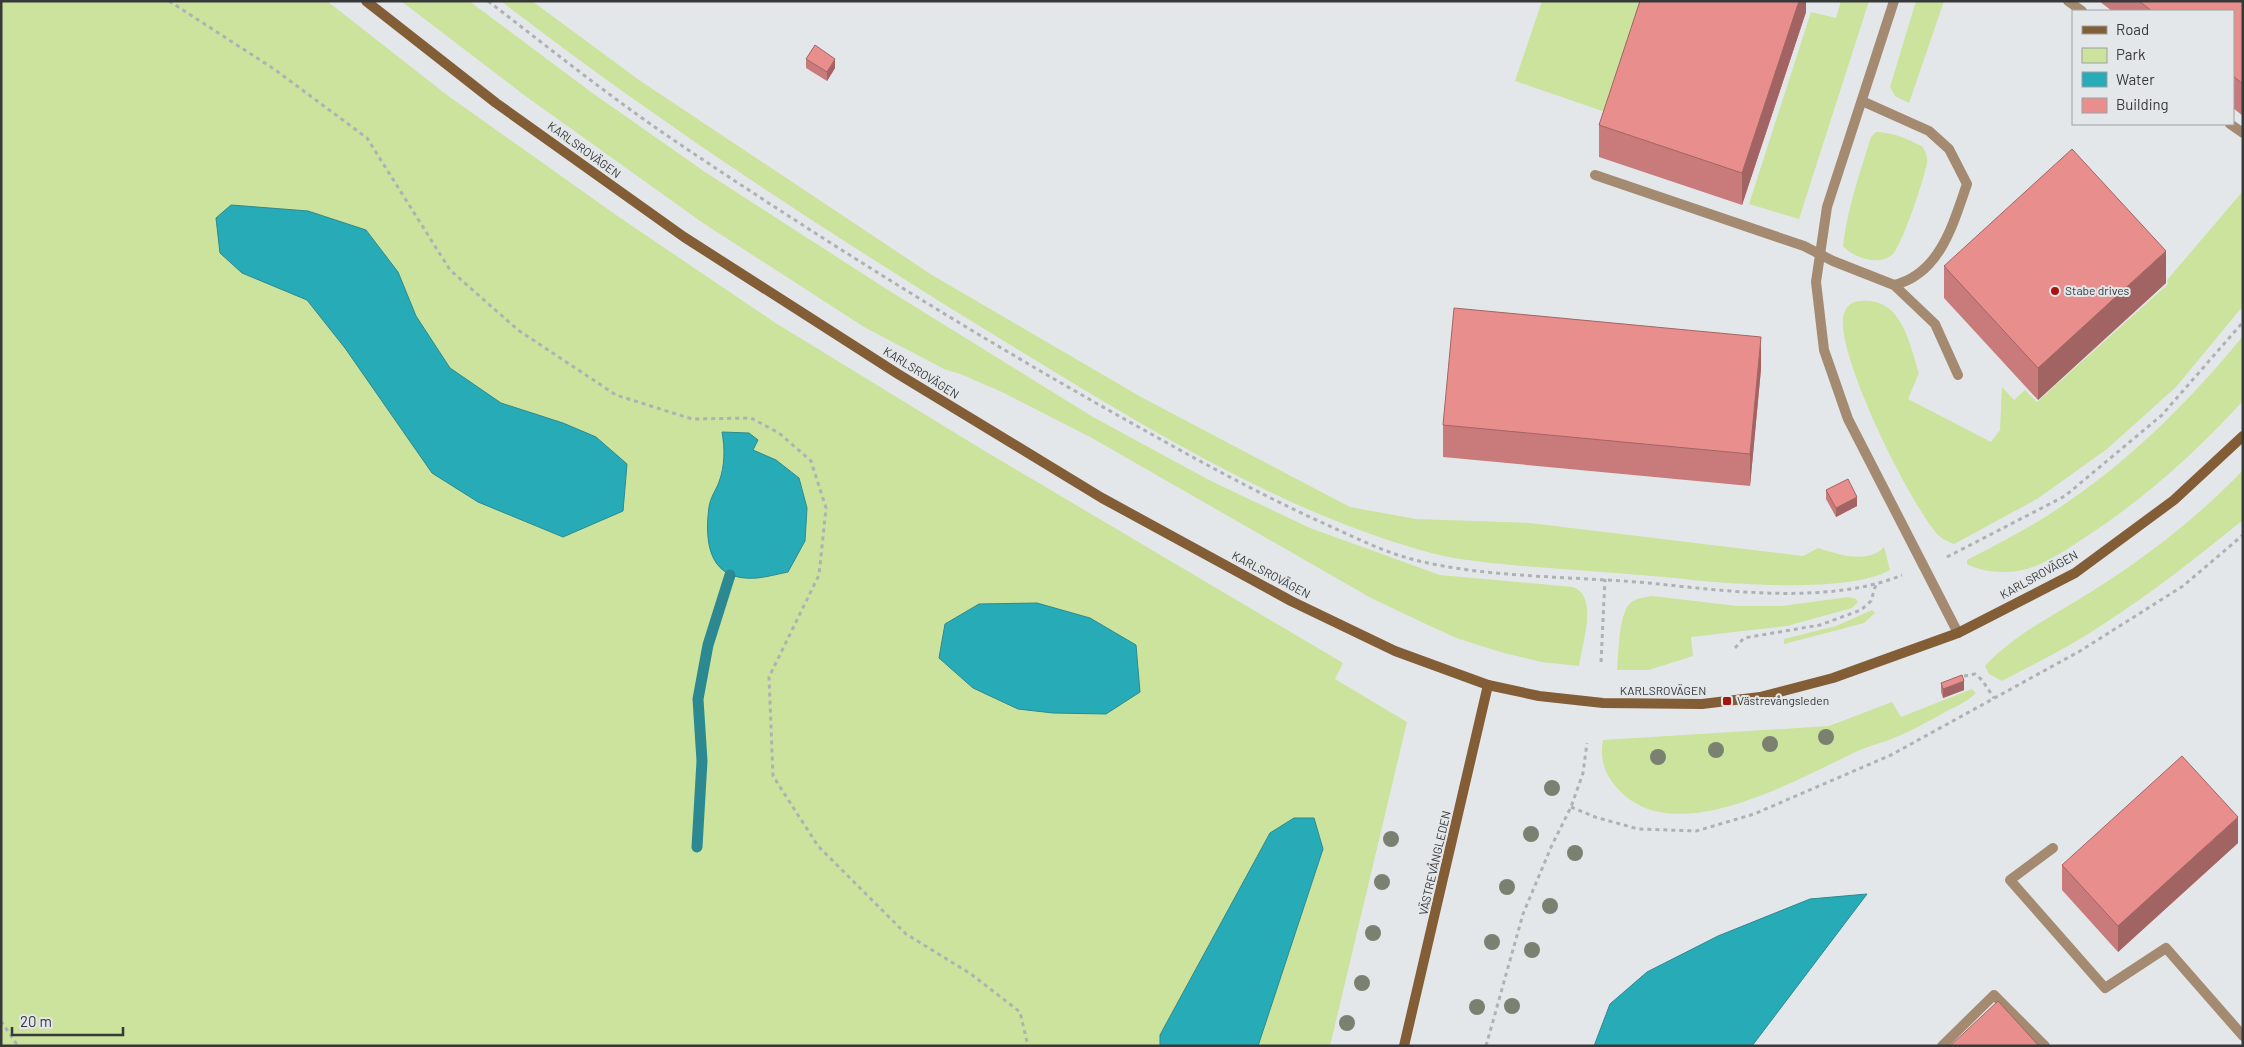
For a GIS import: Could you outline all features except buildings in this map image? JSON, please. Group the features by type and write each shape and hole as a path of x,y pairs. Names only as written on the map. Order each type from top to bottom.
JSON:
{"street":[{"name":"KARLSROVÄGEN","path":"366,1 496,103 684,237 924,390 1102,498 1291,601 1395,651 1488,685 1539,696 1603,703 1702,704 1760,697 1834,678 1958,633 2075,572 2174,500 2243,436"},
{"name":"VÄSTREVÅNGLEDEN","path":"1404,1046 1488,685"}],"lane":[{"path":"1894,1 1827,207 1816,282 1824,350 1848,419 1958,633"},
{"path":"2068,1 2081,10"},
{"path":"1862,101 1929,131 1949,149 1967,184 1951,230 1930,265 1910,282 1894,286"},
{"path":"2231,125 2243,133"},
{"path":"1595,175 1804,246 1894,286 1935,324 1958,375"},
{"path":"2053,848 2010,880 2105,988 2166,948 2243,1036"},
{"path":"1942,1046 1994,995 2044,1046"}],"path":[{"path":"169,1 274,69 367,138 450,270 518,330 616,395 692,418 751,418 779,433 811,462 826,508 819,575 769,677 773,776 818,846 906,934 971,974 1020,1012 1028,1046"},
{"path":"488,1 670,138 987,341 1227,476 1305,516 1367,543 1411,559 1462,570 1605,579 1726,591 1787,593 1876,584 1961,552 2065,496 2162,415 2243,322"},
{"path":"1571,807 1594,817 1638,829 1696,831 1754,814 1891,755 2080,651 2183,586 2243,535"},
{"path":"1601,662 1605,579"},
{"path":"1735,648 1744,638 1820,625 1861,610 1871,602 1876,584"},
{"path":"1964,676 1976,674 1994,698"},
{"path":"1486,1046 1523,914 1552,845 1571,807 1584,773 1587,743"},
{"path":"1,1021 18,1046"}],"green space":[{"path":"1,1 327,1 447,95 616,215 774,322 983,450 1343,663 1335,679 1407,722 1330,1046 1,1046"},
{"path":"401,1 469,1 591,92 705,172 888,290 1093,417 1211,481 1310,528 1440,575 1573,587 1581,592 1587,610 1587,622 1579,666 1541,662 1504,653 1459,639 1430,626 1371,598 1092,438 1004,393 944,369 864,327 703,223 524,95"},
{"path":"501,1 532,1 639,80 932,275 1141,397 1350,507 1416,519 1530,523 1803,556 1818,548 1843,555 1861,557 1869,556 1884,547 1890,570 1871,577 1846,582 1817,585 1786,585 1724,583 1500,564 1454,558 1420,550 1366,533 1314,512 1263,489 1163,436 885,267 754,182 626,94"},
{"path":"1542,1 1646,1 1608,113 1515,81"},
{"path":"1841,1 1869,1 1799,219 1749,204 1811,12 1836,18"},
{"path":"1916,1 1944,1 1909,103 1895,96 1890,87"},
{"path":"1876,132 1900,136 1923,147 1927,160 1922,182 1901,239 1892,255 1880,260 1860,257 1843,246 1854,191 1871,137"},
{"path":"2243,191 2243,306 2176,387 2107,449 2037,499 1954,544 1938,535 1910,493 1863,396 1844,337 1843,317 1845,310 1851,303 1857,301 1875,302 1895,314 1902,324 1919,373 1908,399 1991,442 2000,430 2002,387 2014,400 2025,390 2037,402 2168,284 2167,280"},
{"path":"2243,336 2243,401 2206,439 2148,492 2077,543 2056,556 2027,569 1996,572 1967,564 1967,560 2057,509 2117,465 2183,404"},
{"path":"2243,470 2243,520 2121,613 2078,640 2002,681 1989,674 1985,666 2009,644 2114,577 2153,549 2191,519"},
{"path":"1652,596 1737,606 1782,606 1848,597 1856,599 1858,602 1852,608 1787,626 1691,637 1693,656 1649,670 1617,670 1620,633 1624,613 1633,601"},
{"path":"1872,610 1875,613 1864,623 1784,644 1784,639 1836,626"},
{"path":"1972,689 1976,693 1966,701 1892,739 1860,750 1773,791 1706,812 1674,814 1645,808 1615,786 1607,774 1603,762 1603,740 1829,726 1892,702 1901,717"}],"water":[{"path":"231,205 308,211 366,230 398,272 416,316 450,368 501,403 563,423 596,437 627,464 623,511 563,537 478,502 432,473 345,348 307,300 242,273 220,253 216,218"},
{"path":"722,432 749,433 758,440 753,450 776,460 799,478 807,508 805,541 788,572 757,578 741,578 729,574 720,567 714,558 708,535 708,521 710,504 722,470 724,451"},
{"path":"1037,603 1090,618 1136,645 1140,692 1106,714 1053,713 1018,709 973,688 939,658 945,624 979,604"},
{"path":"1294,818 1314,818 1323,849 1258,1046 1160,1046 1160,1035 1270,833"},
{"path":"1867,894 1752,1046 1594,1046 1610,1004 1647,972 1718,936 1810,899"}],"waterway":[{"path":"697,847 702,761 698,699 708,645 730,575"}],"place":[{"name":"Stabe drives","path":"2055,291"},
{"name":"Västrevångsleden","path":"1727,701"}]}
